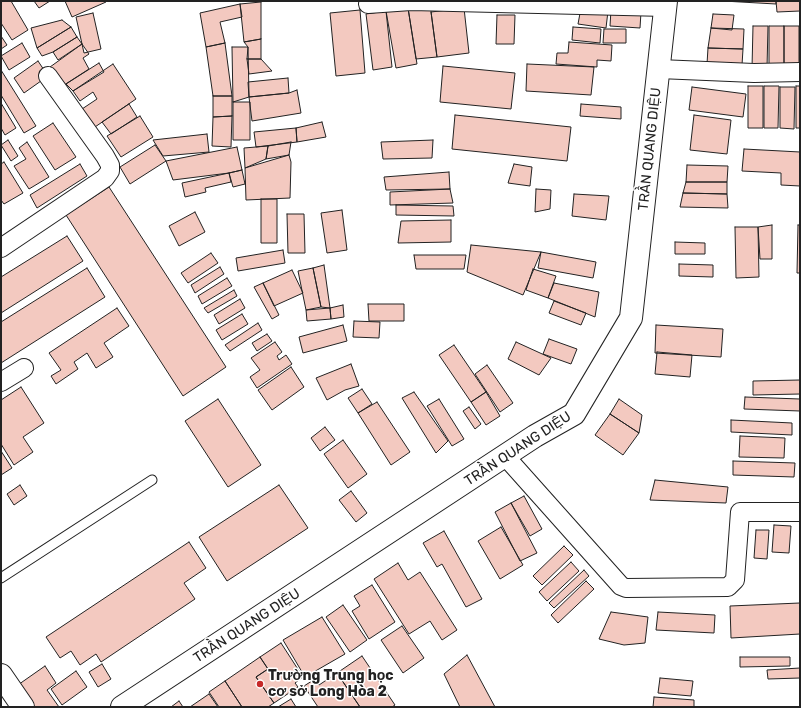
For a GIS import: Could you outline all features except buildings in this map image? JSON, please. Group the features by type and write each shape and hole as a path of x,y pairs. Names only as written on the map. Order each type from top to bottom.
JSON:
{"street":[{"path":"368,4 411,1 666,4"},
{"name":"TRẦN QUANG DIỆU","path":"122,707 505,456 574,414 631,318 666,4"},
{"path":"659,69 754,73 800,72"},
{"path":"1,248 105,178 110,171 110,165 105,156 48,76"},
{"path":"1,382 24,368"},
{"path":"505,456 621,586 626,588 728,587 735,580 740,512 800,512"},
{"path":"1,675 23,707"}],"lane":[{"path":"1,578 152,480"}],"place":[{"name":"Trường Trung học cơ sở Long Hòa 2","path":"260,684"}]}
